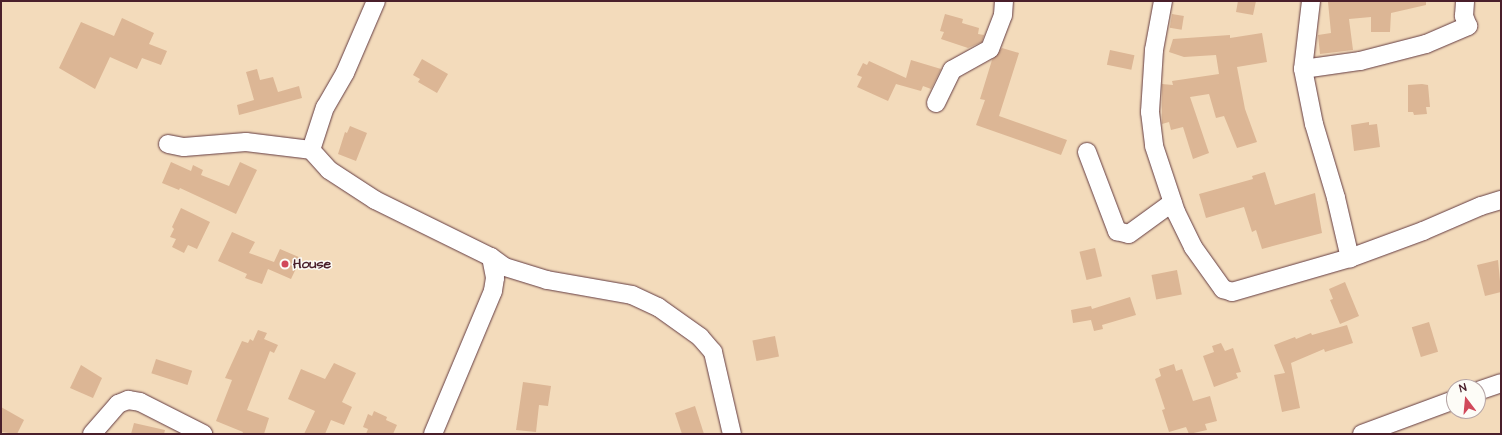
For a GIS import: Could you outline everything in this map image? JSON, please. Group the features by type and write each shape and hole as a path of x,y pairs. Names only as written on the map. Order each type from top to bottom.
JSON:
{"street":[{"path":"311,150 325,107 345,73 376,1"},
{"path":"936,103 952,70 990,49 1003,15 1004,1"},
{"path":"1163,1 1154,50 1150,112 1154,146 1172,202 1193,247 1223,289 1232,292 1350,258 1423,231 1481,206 1501,200"},
{"path":"1311,1 1303,69 1314,124 1336,198 1350,258"},
{"path":"1303,69 1360,61 1426,44 1468,26 1464,16 1465,1"},
{"path":"168,144 184,147 246,142 311,150 329,170 375,200 491,258 505,267 547,280 632,296 658,307 700,337 713,352 732,434"},
{"path":"1087,152 1117,231 1129,234 1172,202"},
{"path":"434,434 493,291 495,278 491,258"},
{"path":"1486,388 1501,383"},
{"path":"92,434 118,404 128,400 140,402 203,434"},
{"path":"1362,434 1405,427 1446,404"}],"building":[{"path":"1238,1 1256,1 1253,15 1236,12"},
{"path":"1426,1 1426,5 1391,13 1390,32 1371,32 1371,17 1349,19 1353,50 1320,54 1318,35 1331,33 1328,2"},
{"path":"945,14 963,19 962,23 979,28 978,34 984,35 982,42 968,48 941,39 944,32 940,31"},
{"path":"1172,14 1184,16 1182,30 1170,28"},
{"path":"122,18 154,33 149,44 167,51 161,65 142,58 137,69 110,57 95,89 59,68 81,22 114,36"},
{"path":"1262,33 1267,62 1237,67 1245,109 1257,142 1237,148 1224,116 1216,118 1209,94 1190,97 1209,153 1193,159 1183,127 1171,130 1169,122 1162,124 1162,84 1173,85 1172,81 1219,74 1216,55 1184,57 1169,52 1173,39 1230,35 1230,38"},
{"path":"1002,48 1019,53 999,116 1067,140 1061,155 976,125 985,100 980,99 992,60"},
{"path":"1110,50 1134,55 1131,70 1107,65"},
{"path":"422,59 448,74 437,93 418,82 420,79 413,75"},
{"path":"911,60 941,69 931,89 923,86 921,91 896,84 888,101 857,87 862,77 857,75 863,63 867,65 869,61 906,78"},
{"path":"257,69 260,80 273,77 278,92 299,86 302,98 239,115 237,105 254,100 246,72"},
{"path":"1408,85 1428,85 1430,107 1426,107 1427,114 1414,115 1413,112 1408,112"},
{"path":"1369,122 1369,125 1377,124 1380,147 1354,151 1351,125"},
{"path":"350,126 367,133 356,161 338,154 345,132 347,133"},
{"path":"171,162 191,171 193,165 203,170 201,175 229,186 240,162 257,170 236,214 180,188 179,190 162,183"},
{"path":"1265,172 1275,205 1315,193 1322,233 1262,249 1256,230 1252,232 1244,207 1206,218 1199,194 1253,179 1252,176"},
{"path":"181,208 210,222 197,249 188,245 184,253 172,247 176,239 170,237 174,229 172,227"},
{"path":"232,232 255,242 249,253 274,262 280,249 301,258 291,279 268,269 262,284 245,278 247,274 218,261"},
{"path":"1095,248 1102,276 1086,280 1079,252"},
{"path":"1498,260 1501,292 1485,296 1477,265"},
{"path":"1177,270 1182,295 1156,300 1151,275"},
{"path":"1345,282 1359,316 1340,324 1330,300 1333,299 1329,289"},
{"path":"1130,297 1136,315 1102,325 1103,329 1094,331 1091,320 1073,323 1071,310 1091,306 1092,309"},
{"path":"1429,322 1438,352 1421,357 1412,327"},
{"path":"1347,325 1353,343 1325,352 1324,349 1291,363 1300,408 1282,412 1274,375 1285,373 1274,345 1295,337 1296,339 1311,333 1312,335"},
{"path":"258,330 267,333 264,339 278,345 274,353 270,351 247,410 269,418 264,434 242,434 243,432 216,421 232,380 225,378 242,341 248,343 250,339 253,341"},
{"path":"775,336 779,357 756,361 752,340"},
{"path":"1221,343 1225,351 1233,348 1241,372 1236,373 1238,378 1214,387 1203,356 1214,352 1212,346"},
{"path":"156,359 192,371 188,385 151,373"},
{"path":"334,363 356,373 342,402 352,407 344,425 331,420 325,434 304,434 315,411 288,399 301,369 325,379"},
{"path":"1174,364 1176,371 1182,369 1193,401 1210,396 1217,421 1205,424 1207,430 1189,434 1186,427 1169,432 1162,410 1165,409 1155,379 1161,376 1159,369"},
{"path":"81,365 102,378 93,398 70,388"},
{"path":"523,382 551,386 548,406 539,405 536,432 516,430"},
{"path":"695,406 704,434 682,434 675,413"},
{"path":"1,407 24,420 17,434 1,432"},
{"path":"374,411 387,417 386,420 397,425 393,434 366,434 368,429 363,427 368,414 372,416"},
{"path":"134,423 165,430 164,434 131,434"}],"place":[{"name":"House","path":"285,264"}]}
